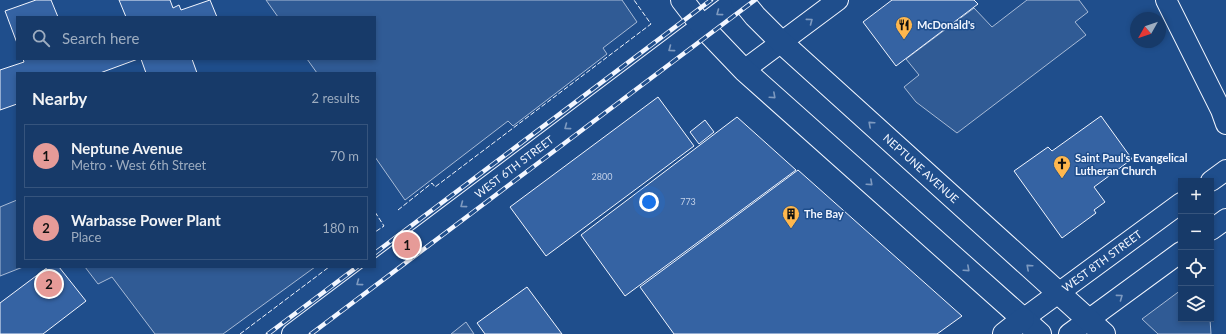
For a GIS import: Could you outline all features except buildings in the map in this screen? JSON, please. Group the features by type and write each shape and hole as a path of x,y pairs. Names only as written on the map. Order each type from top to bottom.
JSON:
{"main road":[{"path":"682,0 702,26 744,70 1040,334"},
{"name":"NEPTUNE AVENUE","path":"742,0 755,16 781,42 1096,327"},
{"path":"1004,334 1023,319"}],"street":[{"name":"WEST 6TH STREET","path":"292,334 736,0"},
{"path":"744,70 838,0"},
{"path":"1166,0 1221,110 1226,124"},
{"path":"1214,179 1226,170"},
{"name":"WEST 8TH STREET","path":"1023,319 1178,205"},
{"path":"1214,228 1226,219"},
{"path":"1069,334 1096,327 1178,255"}],"shaded area":[{"path":"266,0 622,0 637,22 603,48 607,54 513,126 508,121 405,200 376,158 376,72 316,72 308,60 376,60 376,16 277,16"},
{"path":"1027,0 1079,0 1088,12 1075,22 1086,35 957,133 916,102 904,87 919,75 906,59 974,8 992,27"},
{"path":"16,200 16,268 20,268 0,276 0,207"},
{"path":"86,268 314,268 223,334 155,334 112,277 98,284"},
{"path":"1178,292 1178,322 1210,322 1211,334 1158,334 1142,319"},
{"path":"466,322 474,334 451,334"}],"railway":[{"path":"376,252 711,0"},
{"path":"311,334 755,0"},
{"path":"268,334 356,268"}],"fence":[{"path":"398,210 432,183 435,187 651,24 634,0"},
{"path":"376,214 384,226 376,231"},
{"path":"240,334 328,268"}],"place":[{"name":"McDonald's","path":"904,40"},
{"name":"Saint Paul's Evangelical Lutheran Church","path":"1062,179"},
{"name":"The Bay","path":"791,229"},
{"name":"Neptune Avenue","path":"407,245"},
{"name":"Warbasse Power Plant","path":"49,284"}]}
